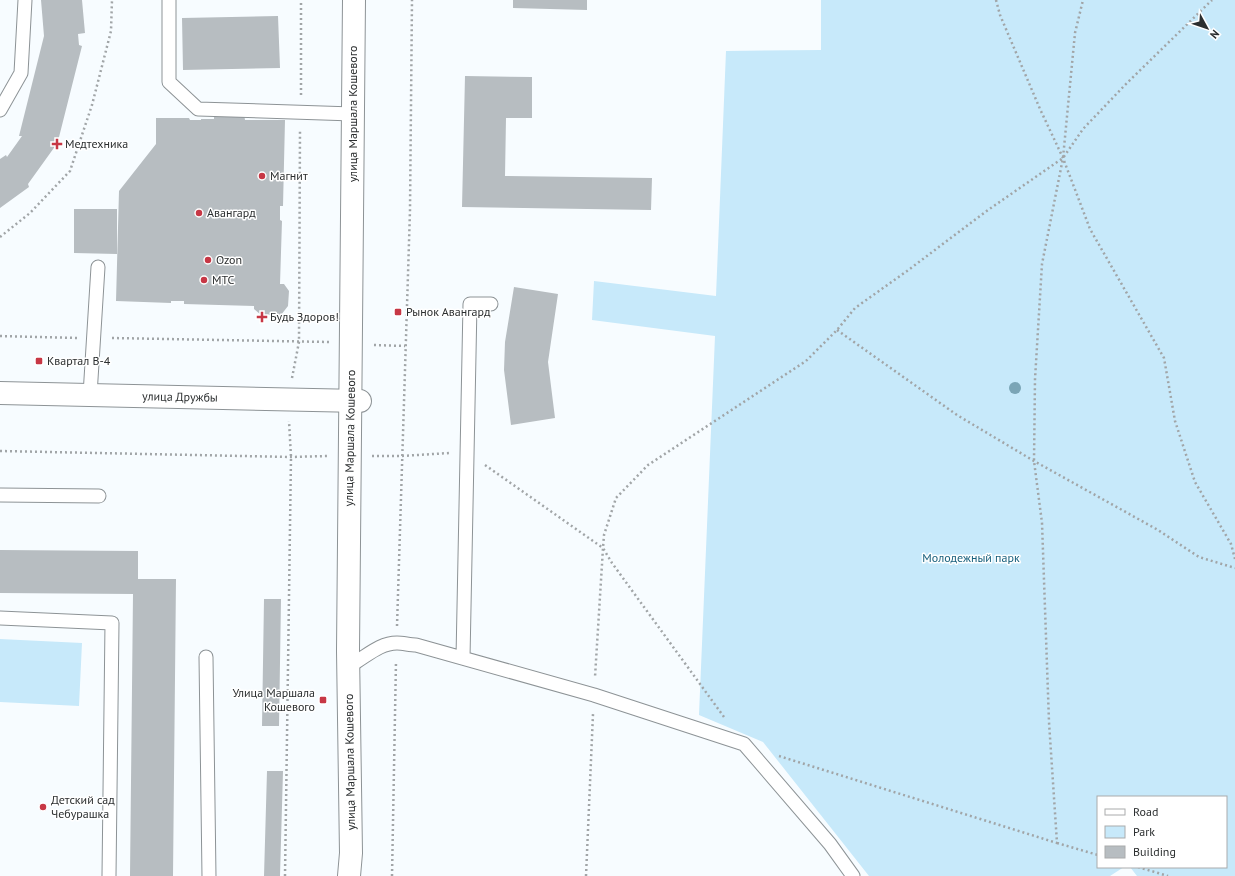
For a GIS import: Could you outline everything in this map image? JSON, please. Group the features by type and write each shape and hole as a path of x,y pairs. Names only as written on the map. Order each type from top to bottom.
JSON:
{"street":[{"name":"улица Маршала Кошевого","path":"350,876 348,651 356,400 353,114 354,0"},
{"path":"356,344 366,0"},
{"name":"улица Дружбы","path":"0,393 356,400"},
{"path":"355,456 355,876"}],"lane":[{"path":"0,110 21,73 25,0"},
{"path":"169,0 169,82 198,109 353,114"},
{"path":"90,395 98,268"},
{"path":"463,658 470,304 492,304"},
{"path":"0,495 99,496"},
{"path":"0,618 112,623 109,876"},
{"path":"356,662 386,644 396,643 416,645 594,695 744,744 830,844 854,876"},
{"path":"206,657 209,876"}],"path":[{"path":"0,237 30,213 70,171 92,105 111,31 112,0"},
{"path":"285,876 291,457 288,399 299,342 301,0"},
{"path":"392,876 396,643 410,210 412,0"},
{"path":"996,0 1000,15 1040,109 1063,158 1090,229 1164,358 1174,421 1195,482 1231,544 1235,559"},
{"path":"1058,843 1049,722 1042,523 1034,461 1035,379 1042,264 1063,158 1075,34 1083,0"},
{"path":"586,876 594,695 604,535 616,498 648,465 806,361 837,330 855,308 988,210 1063,158 1088,124 1125,85 1212,0"},
{"path":"837,330 957,415 1034,461 1158,530 1200,557 1235,568"},
{"path":"0,336 299,342 405,346"},
{"path":"0,451 291,457 402,456 450,453 467,455 484,464 603,548 612,563 744,744 1097,855"},
{"path":"1141,868 1168,876"}],"green space":[{"name":"Молодежный парк","path":"821,0 1235,0 1235,876 1137,876 1131,868 1227,868 1227,796 1097,796 1097,868 1122,868 1110,876 869,876 763,742 699,715 715,336 592,320 594,281 716,296 726,51 821,50"},
{"path":"0,639 82,643 79,706 0,702"}],"building":[{"path":"41,0 82,0 85,33 78,34 79,45 82,46 57,145 28,184 29,187 0,208 0,159 6,155 7,157 22,136 19,136 44,36"},
{"path":"513,0 587,0 587,10 513,8"},
{"path":"278,16 280,68 183,70 182,18"},
{"path":"465,76 532,77 532,118 506,118 505,176 652,178 651,210 462,207"},
{"name":"Авангард","path":"214,113 244,114 245,120 285,120 283,206 280,206 280,220 282,221 280,284 284,284 289,291 288,306 281,315 261,315 254,309 254,306 184,304 184,301 171,301 171,303 116,301 119,191 156,144 156,118 189,118 190,120 214,119"},
{"path":"74,209 117,209 117,254 74,253"},
{"path":"514,287 558,294 548,362 555,418 511,425 504,370 505,342"},
{"path":"0,550 138,551 138,579 176,579 173,876 130,876 133,594 0,593"},
{"path":"264,599 281,599 279,726 262,726"},
{"path":"267,771 283,771 280,876 264,876"}],"place":[{"name":"Медтехника","path":"57,144"},
{"name":"Магнит","path":"262,176"},
{"name":"Авангард","path":"199,213"},
{"name":"Ozon","path":"208,260"},
{"name":"МТС","path":"204,280"},
{"name":"Рынок Авангард","path":"398,312"},
{"name":"Будь Здоров!","path":"262,317"},
{"name":"Квартал В-4","path":"39,361"},
{"name":"Улица Маршала Кошевого","path":"323,700"},
{"name":"Детский сад Чебурашка","path":"43,807"}]}
